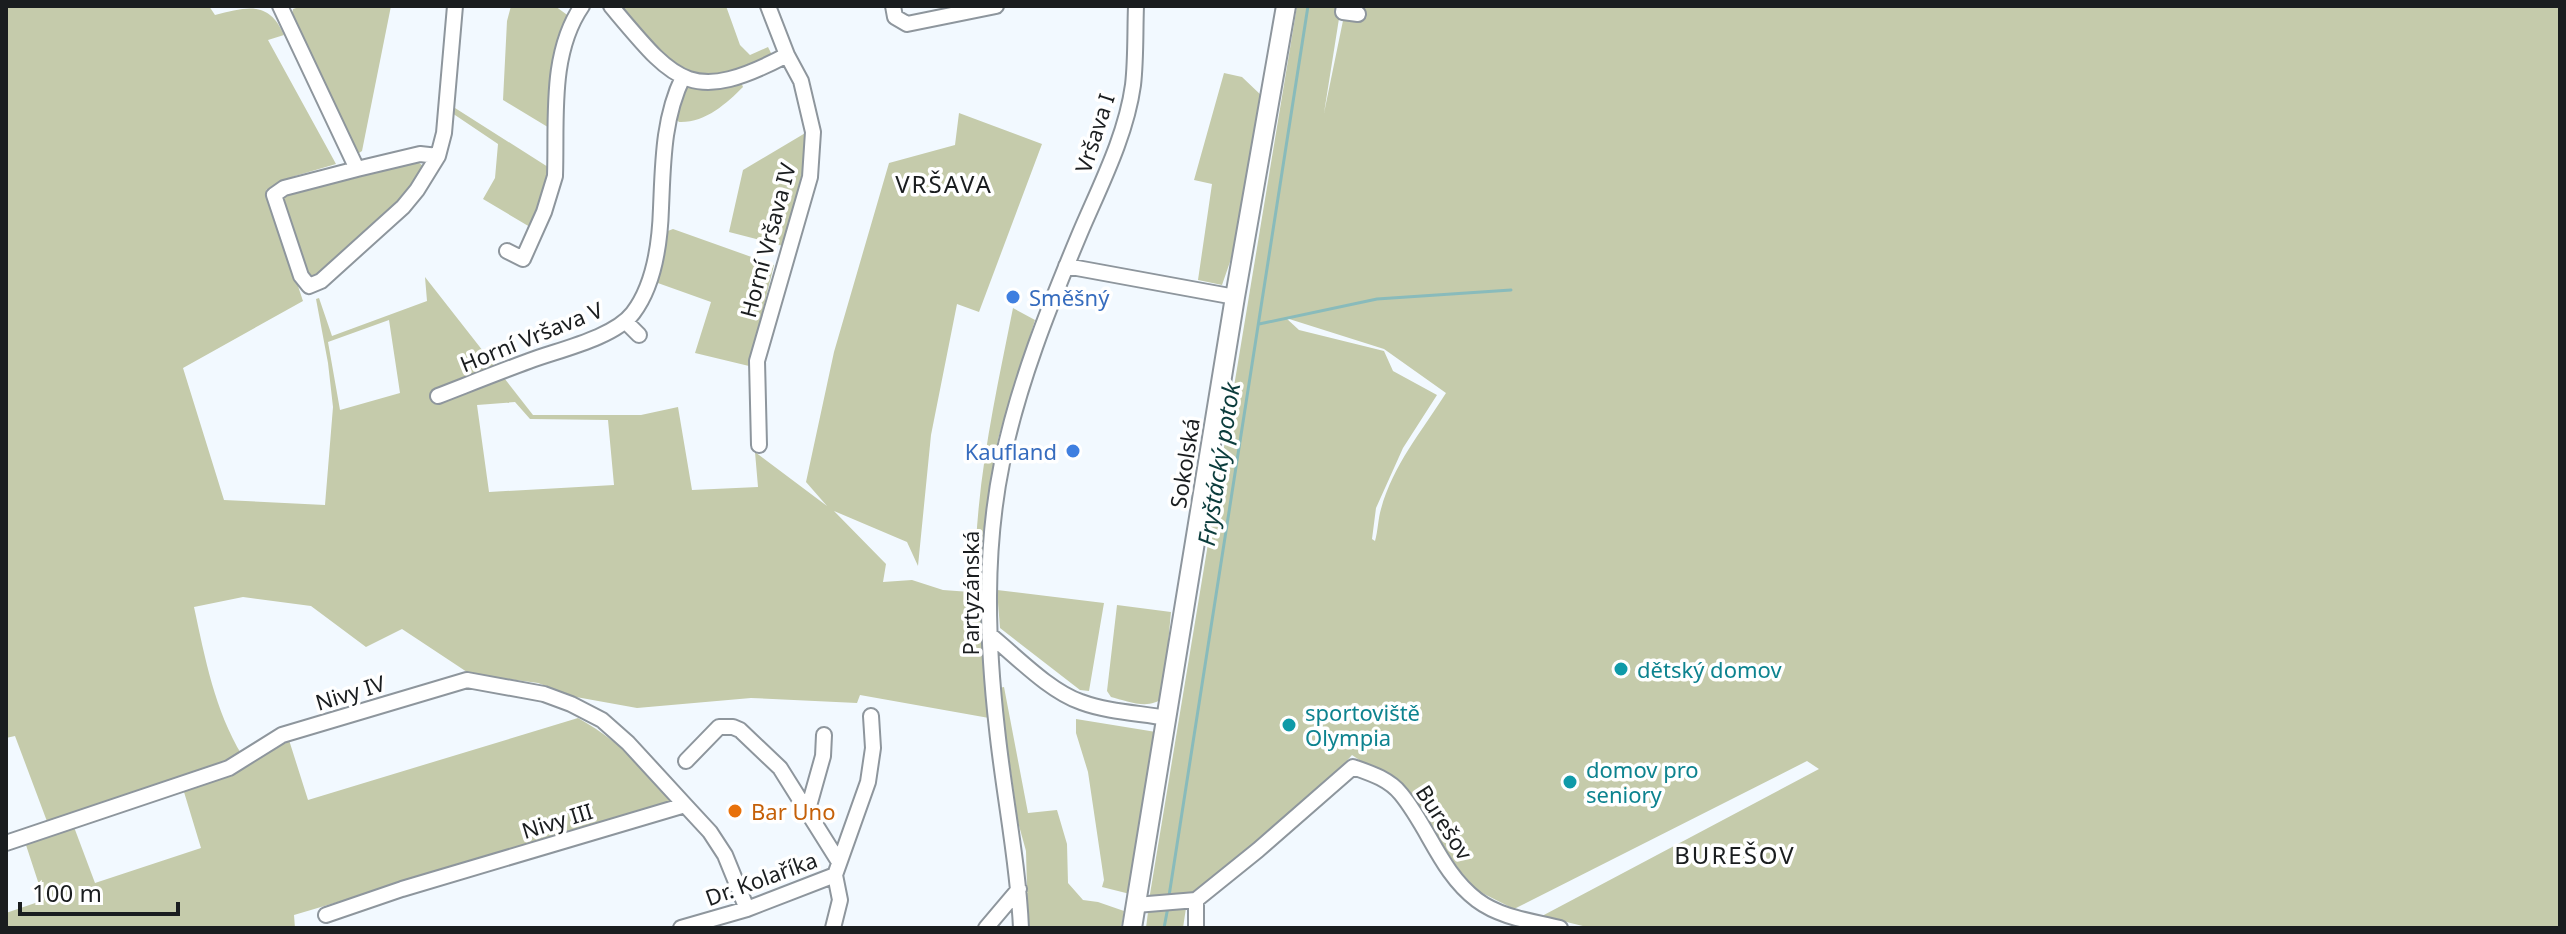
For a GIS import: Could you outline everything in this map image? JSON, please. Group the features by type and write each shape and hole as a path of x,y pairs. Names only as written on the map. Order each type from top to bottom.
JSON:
{"main road":[{"name":"Sokolská","path":"1132,928 1143,905 1167,718 1286,6"}],"street":[{"path":"280,6 357,169"},
{"path":"438,156 420,154 284,188 274,195 306,284 315,285 403,207 438,156 445,124 455,6"},
{"path":"523,259 544,212 555,176 560,60 565,37 582,6"},
{"path":"611,6 653,56 683,77 706,83 721,82 750,74 787,55"},
{"name":"Horní Vršava IV","path":"759,445 757,361 813,159 808,101 768,6"},
{"path":"893,10 898,21 907,24 996,6"},
{"name":"Vršava I","path":"1066,266 1107,169 1128,108 1133,85 1136,6"},
{"path":"1344,6 1343,12 1358,14"},
{"name":"Horní Vršava V","path":"438,396 591,339 625,321 636,309 654,265 660,223 664,148 670,110 683,77"},
{"path":"507,251 536,268"},
{"path":"1066,266 1235,297"},
{"name":"Partyzánská","path":"1021,928 1019,889 996,728 990,635 990,524 1002,462 1040,334 1066,266"},
{"path":"625,321 639,335"},
{"path":"990,635 1074,699 1167,718"},
{"name":"Nivy IV","path":"6,843 229,768 282,735 467,680 481,680 544,694 602,720 628,743 685,805"},
{"name":"Dr. Kolaříka","path":"681,928 747,909 837,868 868,782 873,748 871,716"},
{"path":"686,761 719,727 733,727 780,768 837,868 840,900 833,928"},
{"path":"807,813 823,756 824,735"},
{"path":"700,746 712,756"},
{"name":"Burešov","path":"1191,901 1258,850 1353,767 1382,778 1400,792 1443,863 1477,900 1507,915 1560,928"},
{"path":"685,805 710,832 725,855 747,909"},
{"name":"Nivy III","path":"326,915 402,889 685,805"},
{"path":"986,928 1019,889"},
{"path":"1143,905 1191,901 1196,928"}],"green space":[{"path":"6,6 209,6 215,15 256,9 271,16 284,35 268,40 336,164 295,176 266,190 303,301 183,368 224,500 325,505 333,407 316,299 319,298 332,336 427,301 425,277 533,415 641,415 678,407 692,490 758,487 755,452 827,506 806,482 834,352 889,163 955,145 959,113 1042,144 979,312 957,304 931,435 918,566 907,542 834,511 886,564 883,582 912,580 943,590 984,593 989,718 860,695 857,703 751,698 637,708 576,697 538,683 470,674 402,629 366,647 311,606 243,597 194,607 218,702 242,755 48,824 15,736 6,738","holes":["389,320 400,393 340,410 328,342","515,402 530,419 608,420 614,485 489,492 477,405"]},
{"path":"302,6 391,6 362,151 347,161 288,34 293,9"},
{"path":"511,6 555,6 570,17 551,129 503,100 507,21"},
{"path":"726,6 740,45 750,55 768,47 773,57 721,74 702,75 686,70 657,47 623,7"},
{"path":"1297,6 1341,6 1324,113 1346,6 2560,6 2560,928 1591,928 1542,916 1819,769 1807,761 1514,909 1478,891 1460,871 1409,794 1352,755 1318,793 1188,897 1149,900","holes":["1286,318 1384,349 1446,393 1393,478 1381,509 1375,541 1372,539 1376,508 1403,448 1437,395 1393,371 1384,351 1299,330"]},
{"path":"1224,73 1242,77 1262,96 1231,259 1222,285 1198,280 1212,184 1194,180"},
{"path":"741,82 743,87 706,116 679,122 675,118 684,90 692,85"},
{"path":"455,108 548,167 540,204 530,227 483,199 495,178 498,144 452,113"},
{"path":"807,132 807,154 783,246 729,232 743,170"},
{"path":"415,160 422,165 422,169 401,201 314,279 309,277 282,200 283,195"},
{"path":"673,229 774,265 749,366 695,353 711,302 655,282 665,232"},
{"path":"1013,308 1035,320 998,439 983,533 981,579 975,579 982,477"},
{"path":"997,590 1104,603 1089,691 1080,690 1000,628"},
{"path":"1117,605 1171,612 1163,697 1158,701 1145,704 1131,702 1111,697 1107,691"},
{"path":"1004,687 1028,813 1057,810 1067,844 1068,883 1083,900 1124,911 1121,928 1028,928 1026,851 1018,822 999,688"},
{"path":"578,718 619,746 675,802 294,915 295,928 6,928 6,913 44,900 26,845 28,842 74,827 95,883 201,848 184,792 244,768 274,745 289,740 308,800"},
{"path":"1076,719 1156,732 1130,894 1102,887 1104,880 1088,772 1076,733"},
{"path":"1186,908 1183,928 1146,928 1148,912"}],"waterway":[{"name":"Fryštácký potok","path":"1169,896 1308,6"},
{"path":"1259,324 1377,299 1511,290"},
{"name":"Fryštácký potok","path":"1164,928 1168,907"}],"place":[{"name":"Směšný","path":"1013,297"},
{"name":"Kaufland","path":"1073,451"},
{"name":"dětský domov","path":"1621,669"},
{"name":"sportoviště Olympia","path":"1289,725"},
{"name":"domov pro seniory","path":"1570,782"},
{"name":"Bar Uno","path":"735,811"}],"district":[{"name":"VRŠAVA","path":"944,183"},
{"name":"BUREŠOV","path":"1735,854"}]}
